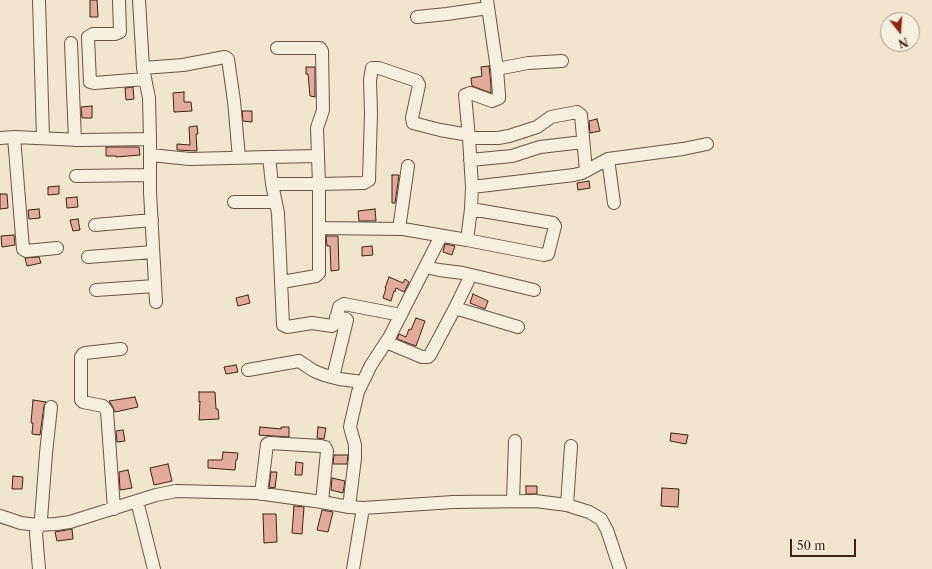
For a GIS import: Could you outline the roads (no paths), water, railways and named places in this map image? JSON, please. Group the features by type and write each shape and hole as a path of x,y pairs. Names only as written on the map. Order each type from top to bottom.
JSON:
{"street":[{"path":"39,0 43,138"},
{"path":"119,0 120,32 115,34 92,34 88,37 90,82 94,83 144,74 227,57 229,60 234,101 238,158"},
{"path":"139,0 144,74 149,98 150,175 156,302"},
{"path":"417,16 447,14 488,4 497,69 498,98 492,101 470,93 465,95 472,187 467,240"},
{"path":"70,43 75,140"},
{"path":"277,48 320,48 322,51 323,110 317,128 319,184 319,270 318,275 282,282"},
{"path":"497,69 528,63 562,61"},
{"path":"272,184 364,183 369,180 371,113 370,80 372,68 379,68 417,80 419,85 412,118 413,123 440,130 469,136 498,138 537,127 551,116 577,112 581,115 586,171"},
{"path":"14,137 22,249 26,251 56,248"},
{"path":"0,138 14,137 75,140 150,139"},
{"path":"470,160 502,158 540,147 583,142"},
{"path":"472,187 574,176 608,159 683,149 707,144"},
{"path":"150,155 190,158 318,156"},
{"path":"269,157 272,184 278,213 283,323 285,326 312,323 332,326 335,324 339,307 344,304 401,315"},
{"path":"608,159 614,203"},
{"path":"399,229 408,166"},
{"path":"76,176 150,175"},
{"path":"234,202 275,202"},
{"path":"319,228 399,229 546,255 549,252 555,226 553,223 471,209"},
{"path":"95,225 152,220"},
{"path":"349,507 356,445 350,428 358,392 371,365 401,315 441,236"},
{"path":"88,257 153,252"},
{"path":"426,267 455,271 534,290"},
{"path":"386,342 422,357 428,357 471,275"},
{"path":"96,290 155,286"},
{"path":"455,308 518,327"},
{"path":"333,377 347,320 336,317"},
{"path":"114,509 107,411 103,406 83,402 81,400 81,357 86,353 121,349"},
{"path":"248,370 299,361 314,371 333,377 362,382"},
{"path":"39,569 36,533 41,519 51,407"},
{"path":"513,501 515,441"},
{"path":"262,494 267,444 321,446 327,451 322,502"},
{"path":"567,505 571,446"},
{"path":"0,516 21,523 38,525 70,522 156,495 176,491 262,494 363,508 453,502 535,501 567,505 589,512 600,519 607,530 620,569"},
{"path":"137,501 154,569"},
{"path":"353,569 363,508"}]}
